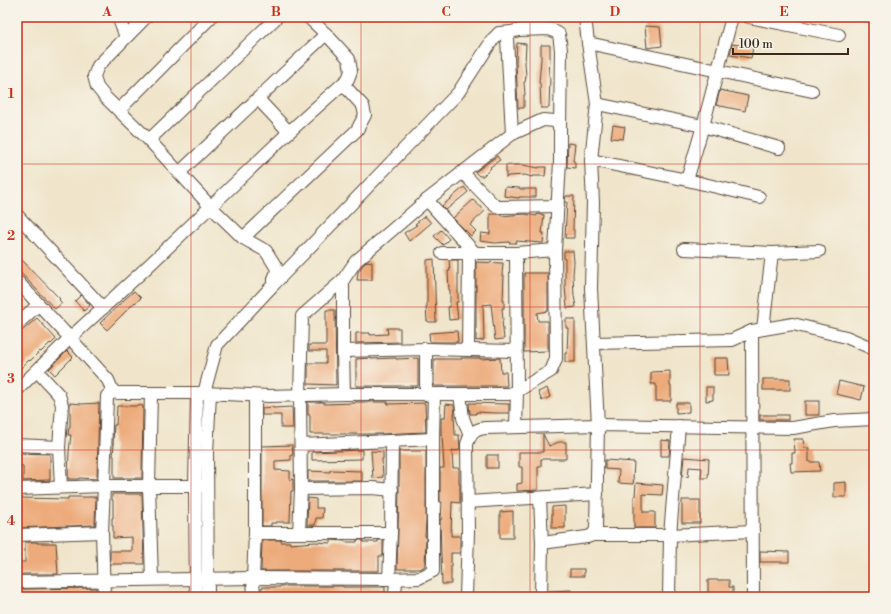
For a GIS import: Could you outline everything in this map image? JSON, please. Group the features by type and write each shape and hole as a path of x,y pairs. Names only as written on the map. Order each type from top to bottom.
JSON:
{"street":[{"path":"118,17 126,37"},
{"path":"146,17 98,66 94,76 97,86 105,97 149,140 211,207 243,238 266,251 273,261 277,271 274,284"},
{"path":"119,110 211,17"},
{"path":"149,140 277,17"},
{"path":"17,390 70,338 289,132 348,79 351,71 349,59 308,17"},
{"path":"542,543 587,538 592,535 596,529 598,425 591,288 593,203 591,160 597,104 585,17"},
{"path":"687,180 732,17"},
{"path":"749,17 839,35"},
{"path":"104,597 102,532 107,396 113,392 118,393 204,394 254,396 344,394 509,394 517,391 551,371 556,359 555,250 560,162 561,50 559,34 550,29 518,30 499,33 487,46 458,93 217,345 204,394 195,486 196,597"},
{"path":"511,32 508,38 512,134"},
{"path":"179,173 326,34"},
{"path":"588,43 812,91"},
{"path":"243,238 357,130 365,115 363,106 343,84"},
{"path":"258,98 289,132"},
{"path":"597,104 703,126 779,148"},
{"path":"299,533 301,488 300,396 302,316 343,280 356,261 426,200 512,134 544,120 556,121 560,129"},
{"path":"591,160 759,197"},
{"path":"462,172 494,205 499,207 558,206"},
{"path":"426,200 472,253 468,350"},
{"path":"17,216 103,308"},
{"path":"684,249 772,253 819,251"},
{"path":"442,253 516,253 555,250"},
{"path":"516,253 516,427"},
{"path":"753,597 753,427 758,330 772,253"},
{"path":"343,280 344,394"},
{"path":"17,281 108,380 113,392"},
{"path":"17,324 38,304"},
{"path":"594,343 732,340 758,330 793,324 846,337 874,349"},
{"path":"343,352 426,349 516,351"},
{"path":"17,582 196,578 392,579 420,578 433,571 433,439 426,349"},
{"path":"37,371 59,395 62,405 59,447 61,487"},
{"path":"151,393 149,486 152,580"},
{"path":"204,394 207,453 208,597"},
{"path":"460,394 463,418 470,436"},
{"path":"254,396 254,597"},
{"path":"466,597 468,532 467,444 470,436 475,430 484,428 598,425 793,428 834,421 874,419"},
{"path":"669,597 670,535 679,426"},
{"path":"301,445 433,439"},
{"path":"392,440 391,533 392,579 395,597"},
{"path":"17,445 59,447"},
{"path":"17,489 104,486 207,487"},
{"path":"301,488 373,488 392,490"},
{"path":"468,502 597,494"},
{"path":"540,498 542,543 541,597"},
{"path":"592,535 670,535 753,531"},
{"path":"17,534 102,532"},
{"path":"255,533 391,533"}],"building":[{"path":"527,17 548,17 548,22 527,21"},
{"path":"645,26 660,27 662,46 647,48"},
{"path":"517,43 526,44 524,108 518,108 516,62"},
{"path":"732,44 753,47 751,58 730,55"},
{"path":"541,45 550,45 549,108 541,108 539,83"},
{"path":"720,90 748,96 745,111 716,105"},
{"path":"613,125 625,127 623,139 611,138"},
{"path":"568,143 575,144 573,161 575,162 575,168 567,167"},
{"path":"497,156 500,160 490,167 491,168 483,176 479,176 475,172"},
{"path":"506,165 523,165 539,168 546,167 545,176 532,177 525,175 508,176 506,178"},
{"path":"464,187 468,192 446,210 442,206"},
{"path":"505,187 536,189 536,197 519,198 504,196"},
{"path":"566,196 574,196 574,238 565,238"},
{"path":"473,200 485,211 470,225 476,231 471,236 453,218"},
{"path":"490,214 501,214 501,216 525,214 537,216 537,214 544,215 542,233 544,233 543,243 516,241 516,243 495,243 480,241 481,233 490,234"},
{"path":"425,216 431,223 409,241 404,233 417,225 415,224"},
{"path":"441,230 449,239 443,245 434,236"},
{"path":"564,251 573,251 574,296 576,307 567,308"},
{"path":"21,259 60,299 59,300 62,303 55,309 17,269 17,264"},
{"path":"434,259 436,322 429,322 427,321 426,307 427,260"},
{"path":"449,260 458,260 458,302 456,302 458,319 449,320 448,307 450,307 450,290 448,271 450,271"},
{"path":"367,261 372,262 372,280 357,280 358,272"},
{"path":"476,262 503,263 502,275 504,275 504,308 502,308 502,321 504,339 495,340 491,304 483,305 484,340 476,341"},
{"path":"524,273 548,273 548,311 537,313 538,321 548,321 548,351 524,352"},
{"path":"134,291 141,298 107,330 100,323"},
{"path":"81,295 90,305 84,311 75,301"},
{"path":"326,310 335,310 336,385 308,384 308,363 326,363 326,351 309,351 309,345 326,345"},
{"path":"37,318 56,339 30,361 29,360 17,372 17,335"},
{"path":"566,319 575,319 575,362 565,362 565,353 567,353 568,328 566,328"},
{"path":"387,328 400,328 400,342 356,343 356,333 370,333 370,335 388,334"},
{"path":"457,331 458,342 430,342 429,333"},
{"path":"67,351 73,357 55,375 49,369"},
{"path":"418,358 418,386 356,386 356,359"},
{"path":"461,358 500,358 501,372 506,372 507,386 434,386 434,359 462,359"},
{"path":"714,358 728,358 729,375 714,375"},
{"path":"670,371 671,401 656,401 656,384 651,384 651,372"},
{"path":"763,379 790,379 790,390 763,390"},
{"path":"839,381 864,387 861,400 836,394"},
{"path":"706,387 713,387 713,400 706,401"},
{"path":"547,388 550,397 542,401 538,392"},
{"path":"805,401 819,401 819,415 805,415"},
{"path":"308,402 324,402 324,404 355,402 388,402 388,404 425,403 426,432 380,434 310,434"},
{"path":"70,403 99,403 97,479 68,479 71,435 68,435 70,427"},
{"path":"469,403 509,404 509,413 476,412 476,414 470,414"},
{"path":"676,403 689,403 689,412 676,413"},
{"path":"446,404 454,405 455,435 459,435 460,450 452,451 453,468 459,468 460,503 452,502 451,536 460,536 460,553 451,553 451,584 442,584 440,520 442,502 440,502 440,468 444,468 441,418 445,418"},
{"path":"117,406 143,406 142,478 114,478 113,444"},
{"path":"292,407 293,428 281,428 281,415 262,415 262,408"},
{"path":"760,415 788,415 788,420 760,420"},
{"path":"543,434 549,446 559,442 566,442 566,459 541,459 541,467 538,467 538,490 517,491 517,484 522,483 522,467 519,467 519,452 543,452"},
{"path":"794,439 803,439 804,448 809,448 809,462 819,462 820,471 791,472 790,463 792,463 792,453 795,453"},
{"path":"661,440 670,441 669,456 661,456"},
{"path":"292,445 293,455 291,455 291,460 275,461 275,470 290,471 290,480 293,479 290,522 276,522 271,523 271,526 262,526 262,446"},
{"path":"362,450 362,459 312,460 312,452"},
{"path":"371,451 383,452 383,477 373,478"},
{"path":"399,451 426,451 425,566 420,569 397,569"},
{"path":"17,453 50,454 50,480 23,481 23,466 17,465"},
{"path":"487,455 498,455 498,468 487,468"},
{"path":"684,457 709,459 708,478 701,478 702,468 689,467 688,477 682,476"},
{"path":"605,460 634,462 633,484 618,483 619,470 605,469"},
{"path":"330,470 362,471 362,481 308,481 308,471 330,472"},
{"path":"846,482 846,497 834,497 834,483"},
{"path":"636,483 663,485 662,495 643,494 643,512 655,512 655,528 634,528 634,496"},
{"path":"112,494 142,494 144,564 110,564 110,551 132,551 132,537 113,538"},
{"path":"68,497 96,497 95,525 17,528 18,498 68,499"},
{"path":"308,498 316,499 316,508 323,508 322,518 316,518 315,525 307,525"},
{"path":"682,500 700,500 700,523 682,523"},
{"path":"565,506 565,528 552,528 552,507"},
{"path":"513,511 513,538 500,538 500,512"},
{"path":"262,540 281,540 281,542 290,542 290,544 315,542 331,543 331,540 345,542 357,542 357,540 363,540 363,542 378,542 378,540 383,540 383,556 379,556 379,571 261,571"},
{"path":"25,542 56,543 58,574 19,574 18,562 25,562"},
{"path":"760,551 789,552 789,562 760,562"},
{"path":"570,569 584,569 584,576 570,576"},
{"path":"708,580 729,580 729,587 733,587 733,597 708,597"},
{"path":"262,587 385,587 385,597 261,596"},
{"path":"96,588 96,597 19,597 19,589"},
{"path":"571,590 571,597 548,597 549,591"}]}
